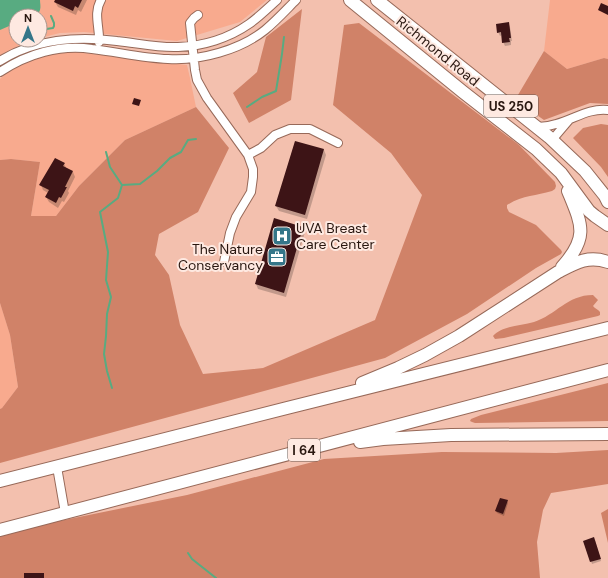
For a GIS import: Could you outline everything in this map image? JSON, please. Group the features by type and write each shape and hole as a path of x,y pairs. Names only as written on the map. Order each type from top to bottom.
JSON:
{"highway":[{"name":"Richmond Road","path":"350,0 463,92 520,135 561,173 589,211 608,225"},
{"name":"Richmond Road","path":"377,0 538,127 585,171 607,199"},
{"path":"520,135 544,142 552,140"},
{"path":"558,272 575,251 579,243 581,232 578,216 561,173"},
{"path":"287,408 307,399 360,383 398,368 425,355 459,336 558,272 575,263 583,260 596,259 608,262"},
{"path":"0,481 608,328"},
{"name":"I 64","path":"0,530 608,370"},
{"path":"251,464 350,444 383,439 451,435 608,434"}],"street":[{"path":"99,50 97,19 100,0"},
{"path":"0,61 27,48 58,40 99,39 168,47 192,46 211,42 236,32 250,24 277,0"},
{"path":"0,72 15,62 28,57 63,48 99,50 169,59 194,58 214,54 256,36 265,30 296,0"},
{"path":"198,15 190,24 197,80 202,90 248,155 253,169 252,188 236,217 230,233 224,262"},
{"path":"538,127 552,126 592,110 608,110"},
{"path":"552,140 569,120"},
{"path":"248,155 261,148 275,135 290,129 310,129 338,143"},
{"path":"57,467 65,512"}],"shaded area":[{"path":"0,0 267,0 240,22 177,41 84,32 60,33 48,36 48,8 8,8 8,48 14,48 0,55"},
{"path":"0,0 40,0 40,8 8,8 8,26 0,30"},
{"path":"550,0 608,0 608,59 604,58 567,69 544,51"},
{"path":"302,9 291,100 249,123 233,93 257,72 266,37"},
{"path":"359,23 519,145 555,182 555,189 552,191 519,199 507,205 507,208 509,212 536,225 561,250 561,254 536,268 467,314 385,358 0,463 0,409 18,387 10,335 0,303 0,160 11,159 40,162 31,216 56,216 79,186 125,140 196,107 229,148 198,212 159,234 155,255 169,275 180,325 203,374 263,368 375,320 422,195 391,153 333,105 344,25"},
{"path":"544,51 567,69 604,58 608,59 608,104 590,103 544,120 515,100"},
{"path":"75,52 187,65 196,107 125,140 79,186 56,216 31,216 40,162 11,159 0,160 0,79 17,66 31,59 53,53"},
{"path":"601,124 608,125 608,177 601,167 573,138 583,128"},
{"path":"593,295 598,300 593,306 600,312 600,315 598,316 504,338 495,339 493,336 497,332 507,328 542,319 576,298"},
{"path":"0,303 10,335 18,387 0,409"},
{"path":"608,383 608,421 475,423 470,421 471,419 481,415"},
{"path":"608,450 608,484 551,493 543,510 537,542 540,578 0,578 0,535 20,529 187,495 324,459 442,452 556,453"},
{"path":"608,509 608,543 601,513"}],"building":[{"path":"55,0 82,0 78,8 75,6 73,11 54,2"},
{"path":"601,3 608,6 608,15 598,10"},
{"path":"509,22 510,42 502,43 501,32 497,33 496,24"},
{"path":"134,98 141,100 139,106 132,104"},
{"path":"295,141 324,149 305,215 275,206"},
{"path":"55,158 65,163 63,166 73,171 65,187 67,187 61,198 59,197 56,203 45,197 49,190 39,185"},
{"path":"274,218 303,227 284,293 255,284"},
{"path":"500,498 508,500 503,514 495,511"},
{"path":"594,537 601,559 590,562 583,541"},
{"path":"24,573 44,573 44,578 24,578"}],"waterway":[{"path":"48,29 53,28 54,26 51,16"},
{"path":"247,107 262,97 276,91 284,37"},
{"path":"112,388 104,354 107,314 111,297 106,280 108,252 100,212 118,198 122,185 140,184 157,171 170,158 181,152 188,140 196,139"},
{"path":"106,152 110,167 122,185"},
{"path":"188,553 192,559 216,578"}],"place":[{"name":"UVA Breast Care Center","path":"282,236"},
{"name":"The Nature Conservancy","path":"277,257"}]}
